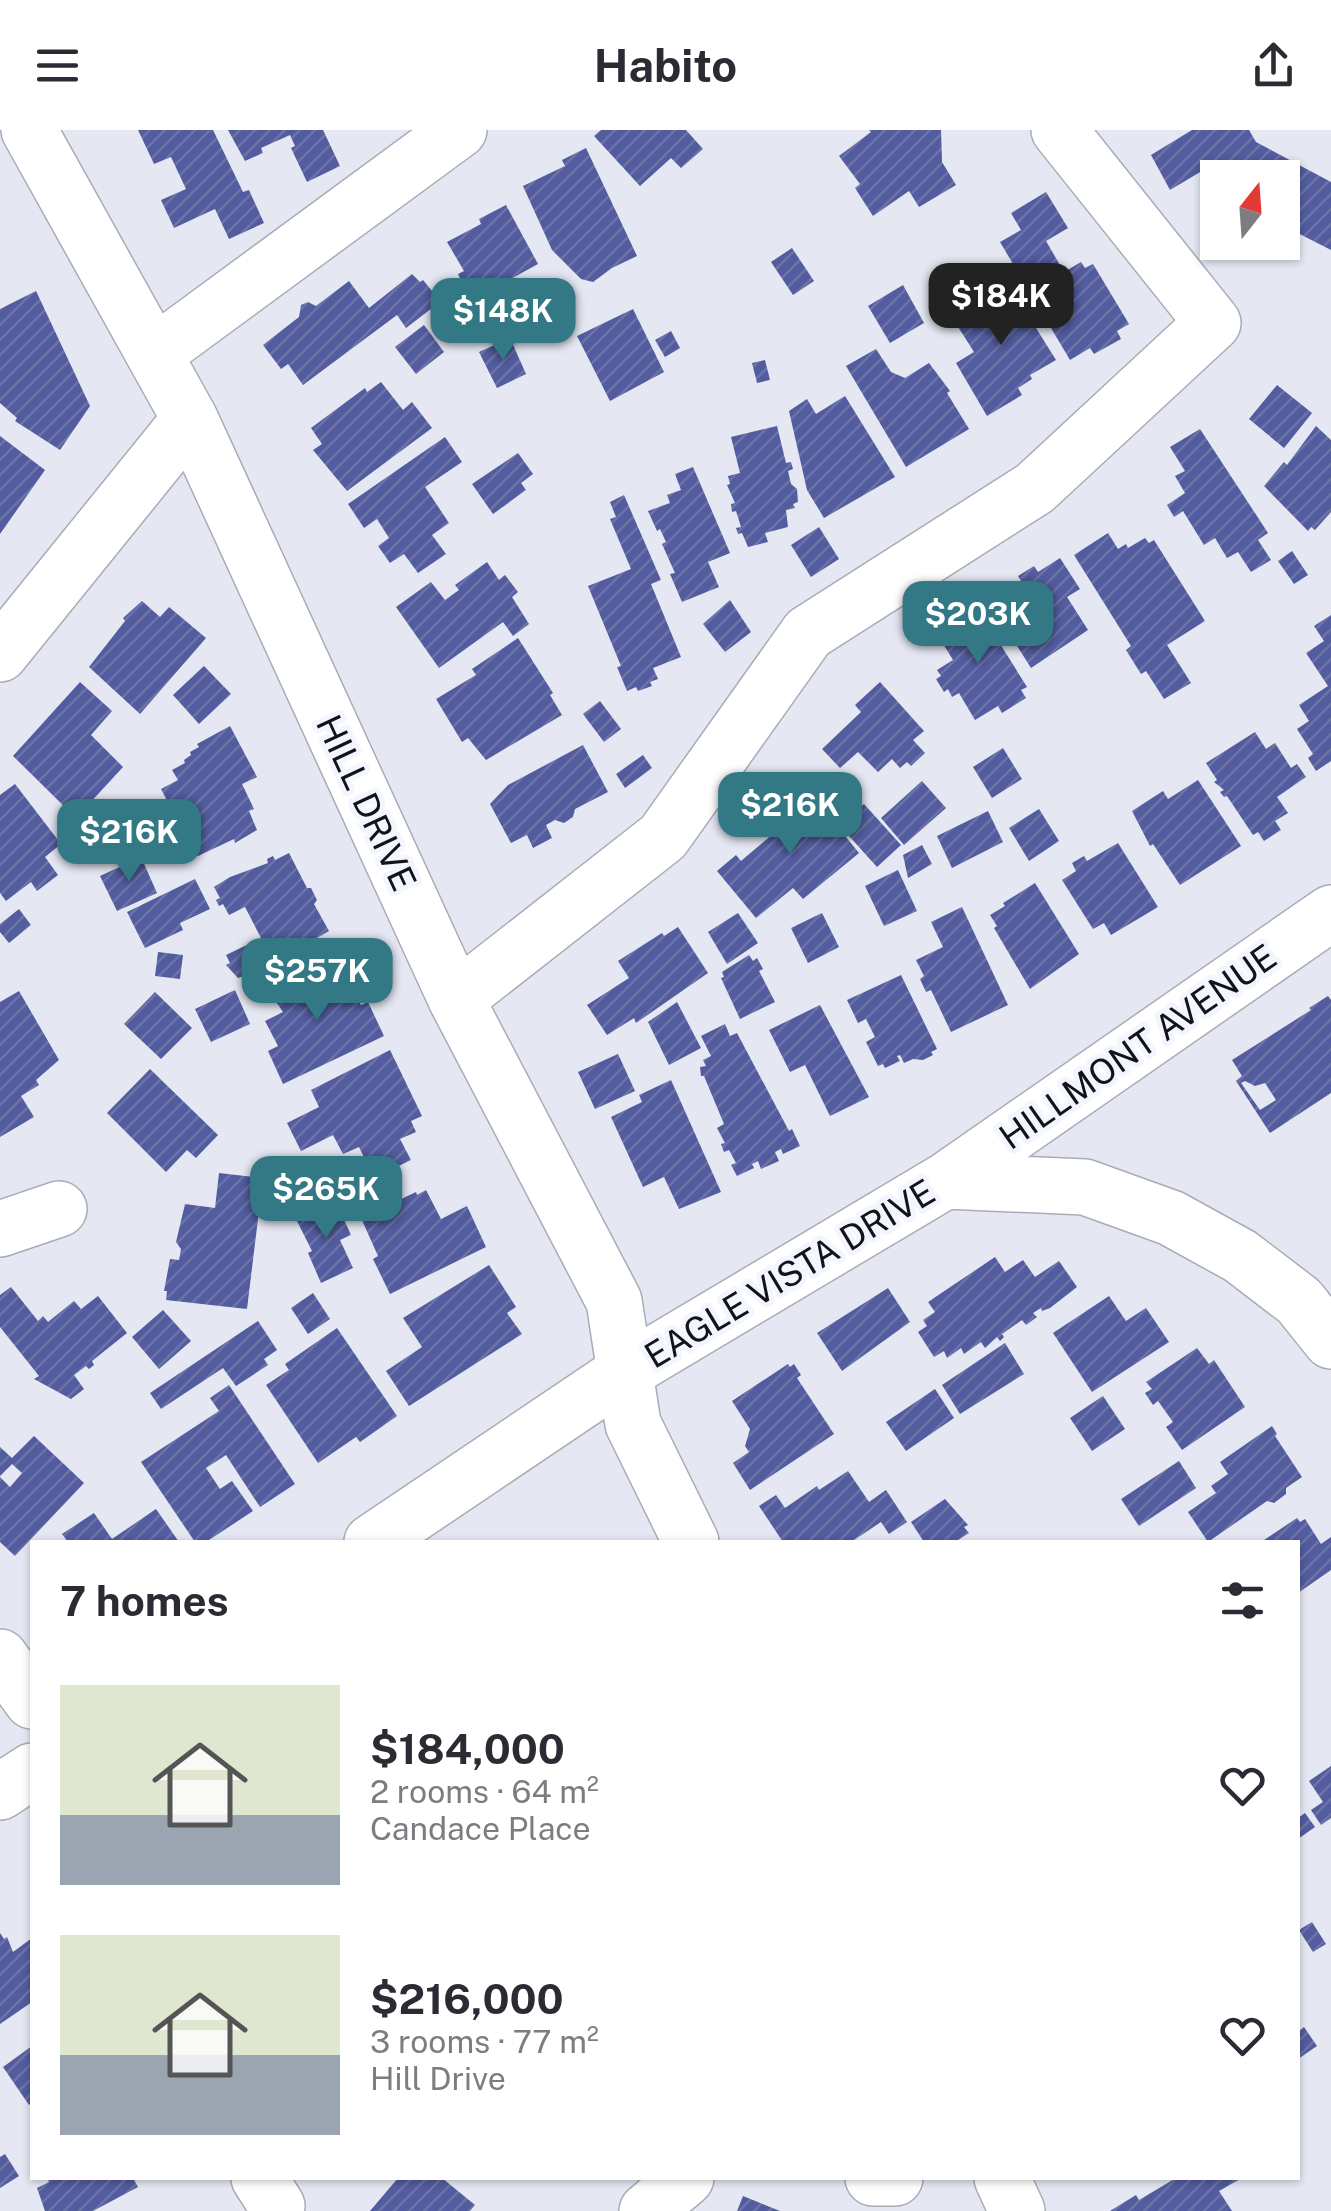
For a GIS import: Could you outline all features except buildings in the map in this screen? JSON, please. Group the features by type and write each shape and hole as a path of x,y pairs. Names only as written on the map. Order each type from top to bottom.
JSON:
{"street":[{"name":"HILL DRIVE","path":"29,130 190,419 456,999 614,1301 633,1424 690,1540"},
{"path":"154,354 459,130"},
{"path":"456,999 663,837 808,633 1035,488 1213,322 1059,130"},
{"path":"0,654 190,419"},
{"name":"HILLMONT AVENUE","path":"945,1181 1331,913"},
{"name":"EAGLE VISTA DRIVE","path":"375,1540 626,1371 945,1181 1085,1188 1172,1218 1240,1256 1299,1301 1331,1342"},
{"path":"0,1229 59,1210"},
{"path":"0,1658 30,1698"},
{"path":"647,2211 684,2180"},
{"path":"1003,2180 1017,2211"}]}
